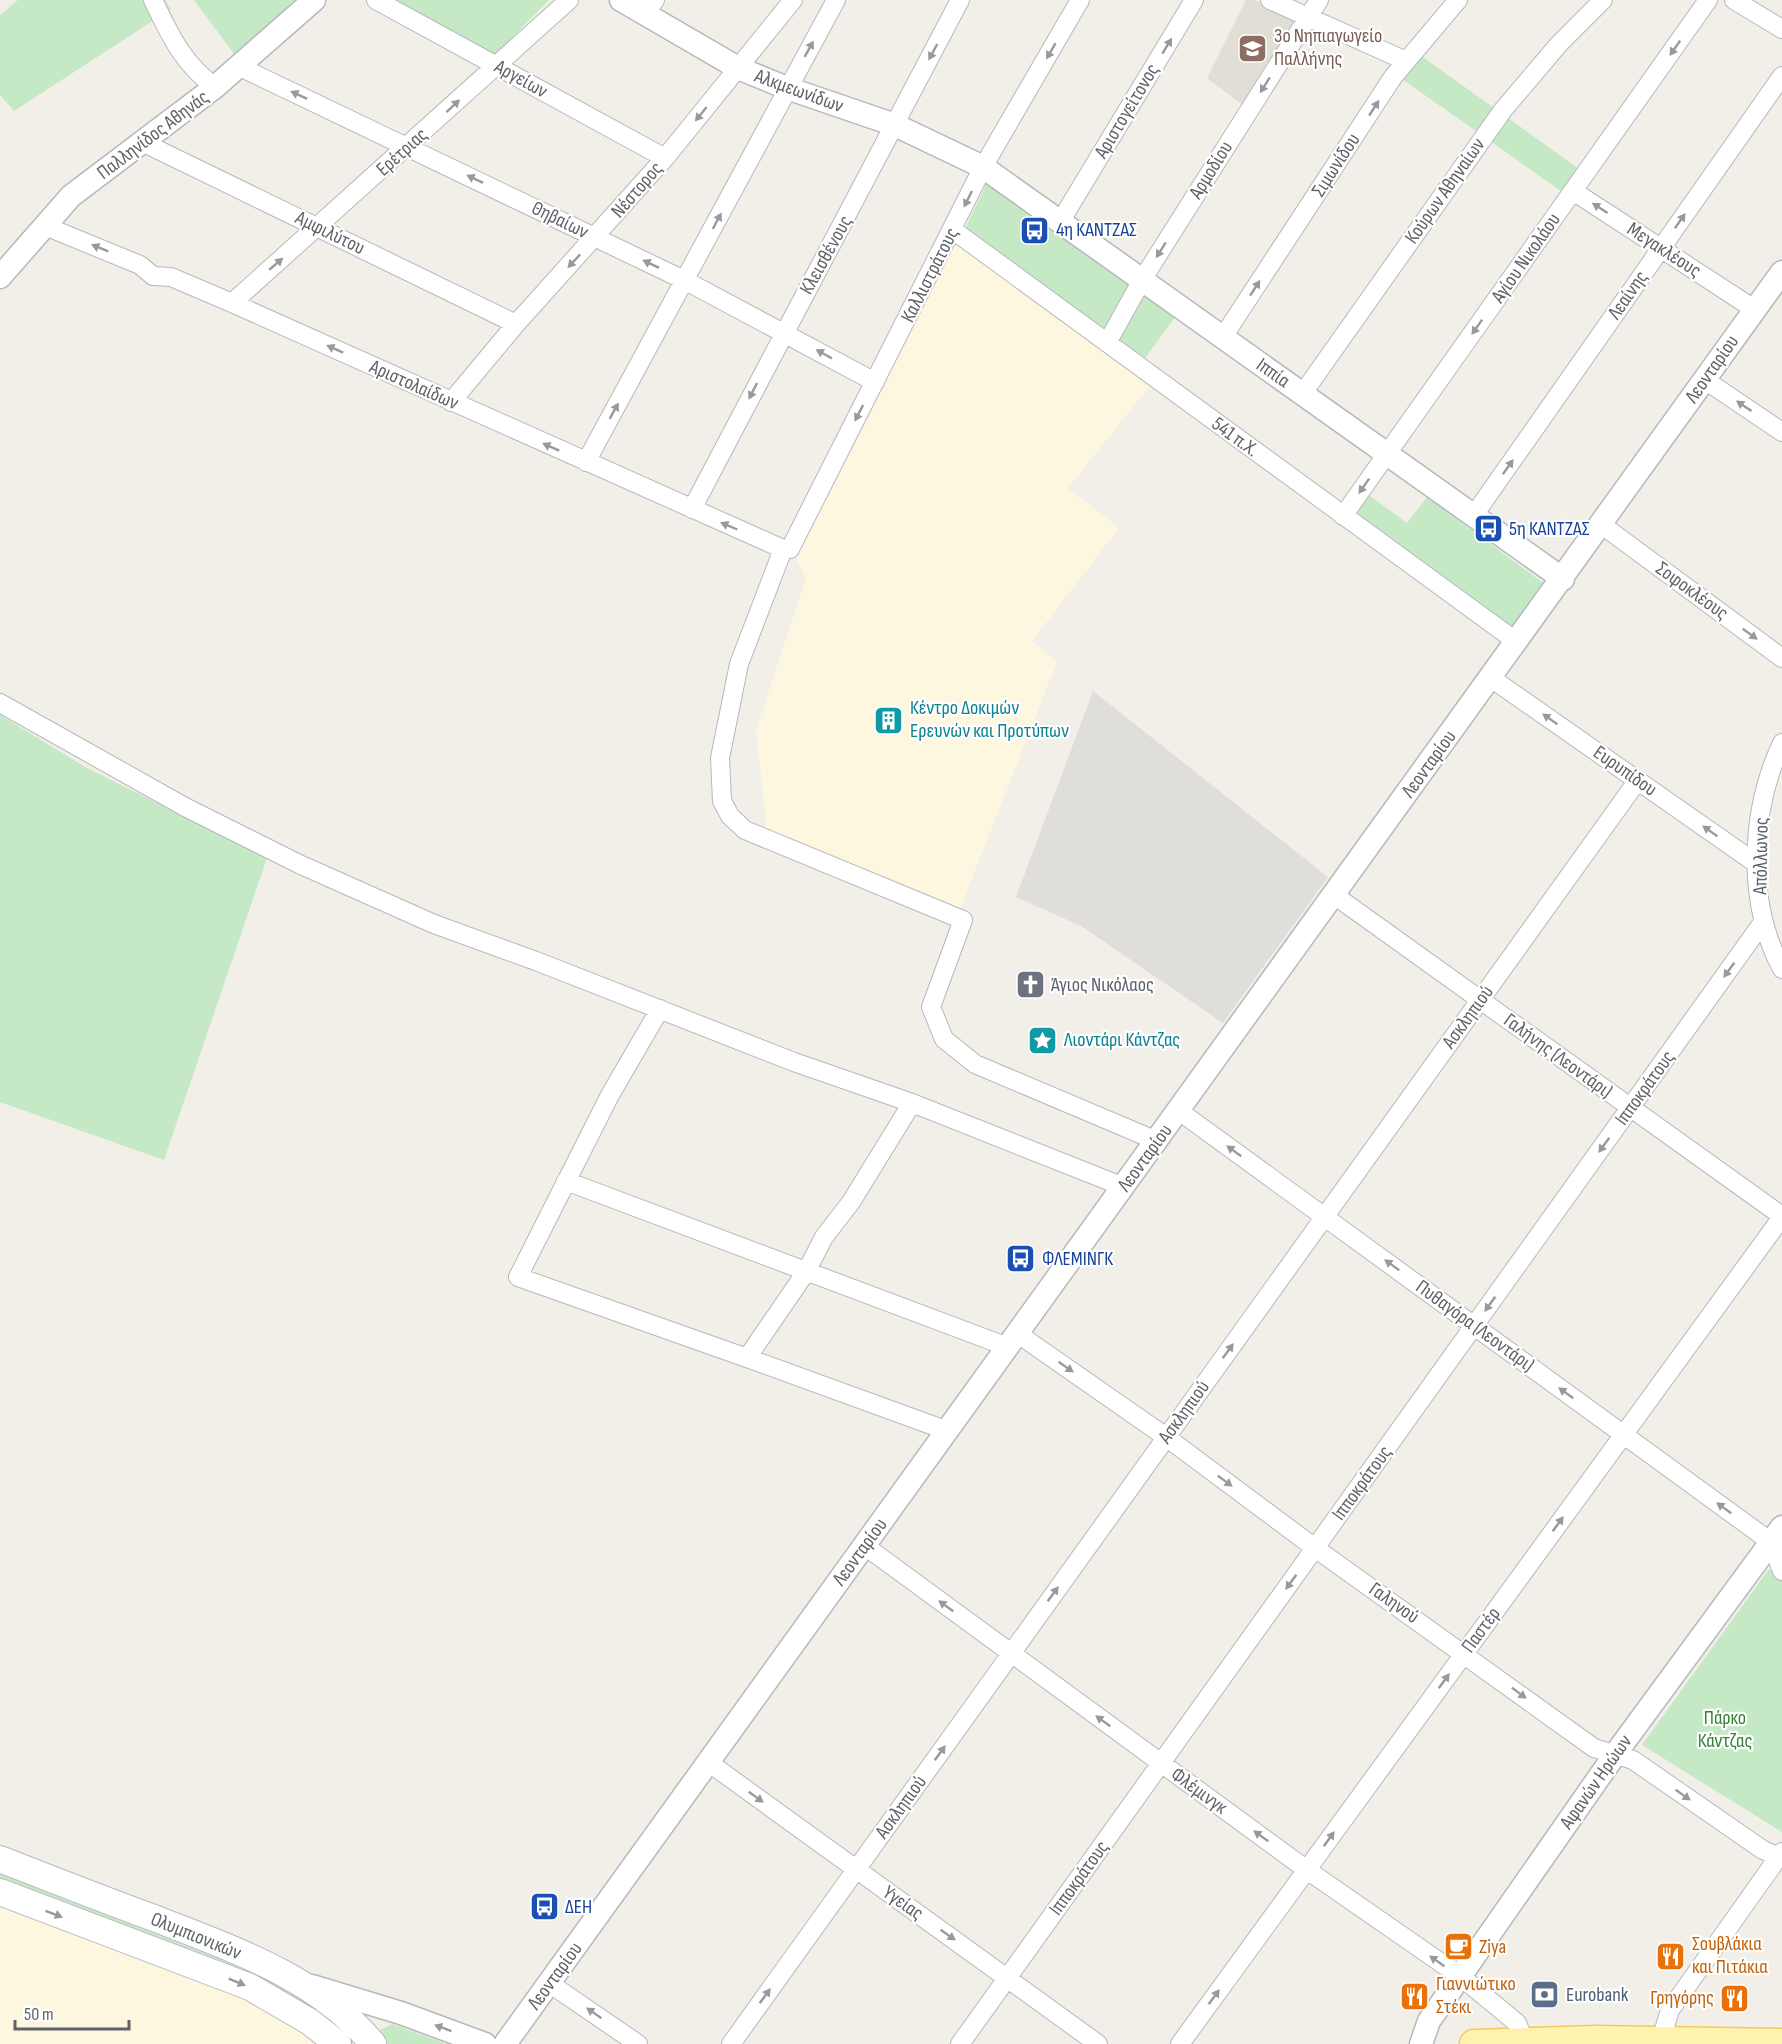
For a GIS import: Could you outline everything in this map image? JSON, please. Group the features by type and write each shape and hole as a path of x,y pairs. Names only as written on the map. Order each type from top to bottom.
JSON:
{"main road":[{"name":"Ολυμπιονικών","path":"0,1859 197,1935 304,1984 336,2008 366,2041"},
{"name":"Ολυμπιονικών","path":"0,1892 249,1987 310,2022 338,2044"},
{"path":"1474,2044 1524,2041 1661,2040 1782,2043"}],"street":[{"path":"153,0 176,48 197,74 216,87"},
{"name":"Παλληνίδος Αθηνάς","path":"0,277 71,196 216,87 314,0"},
{"name":"Αργείων","path":"376,0 665,158"},
{"name":"Ερέτριας","path":"232,303 569,0"},
{"name":"Αλκμεωνίδων","path":"621,0 650,7 738,68 787,88 895,125 983,167"},
{"name":"Νέστορος","path":"451,402 516,324 665,158 793,0"},
{"path":"586,462 686,281 836,0"},
{"name":"Κλεισθένους","path":"692,509 960,0"},
{"name":"Καλλιστράτους","path":"783,549 790,549 983,167 1080,0"},
{"name":"Αριστογείτονος","path":"1060,222 1194,0"},
{"path":"1270,0 1406,61"},
{"name":"Αρμοδίου","path":"1107,343 1142,280 1319,0"},
{"name":"Σιμωνίδου","path":"1223,337 1406,61 1458,0"},
{"name":"Κούρων Αθηναίων","path":"1303,393 1503,110 1559,44 1603,0"},
{"name":"Αγίου Νικολάου","path":"1343,516 1708,0"},
{"path":"1734,0 1782,29"},
{"name":"Θηβαίων","path":"240,67 409,146 686,281 875,382"},
{"name":"Λεαίνης","path":"1474,515 1782,76"},
{"name":"Αμφιλύτου","path":"144,143 516,324"},
{"name":"Ιππία","path":"983,167 1563,579"},
{"name":"Μεγακλέους","path":"1573,191 1755,309"},
{"name":"Αριστολαίδων","path":"45,226 140,265 153,276 171,278 232,303 783,549"},
{"name":"541 π.Χ.","path":"953,230 1517,642"},
{"name":"Λεονταρίου","path":"505,2044 1602,525 1782,272"},
{"path":"1705,380 1782,432"},
{"name":"Σοφοκλέους","path":"1602,525 1782,658"},
{"path":"783,549 747,639 731,692 719,773 726,809 744,830 963,920 931,1007 944,1039 975,1064 1157,1141"},
{"name":"Ευρυπίδου","path":"1491,678 1757,864"},
{"path":"0,703 175,801 299,864 434,924 794,1062 912,1103 1124,1187"},
{"name":"Απόλλωνος","path":"1782,743 1765,792 1759,827 1757,864 1763,922 1782,969"},
{"name":"Ασκληπιού","path":"730,2044 1638,780"},
{"name":"Γαλήνης (Λεοντάρι)","path":"1334,895 1782,1216"},
{"name":"Ιπποκράτους","path":"960,2044 1763,922"},
{"path":"660,1009 610,1095 518,1277 948,1431"},
{"path":"747,1358 806,1272 824,1237 851,1202 912,1103"},
{"name":"Πυθαγόρα (Λεοντάρι)","path":"1179,1111 1623,1435 1777,1534"},
{"name":"Γαληνού","path":"566,1181 806,1272 1013,1340 1166,1437 1315,1548 1465,1653 1594,1748 1633,1760 1780,1856"},
{"name":"Παστέρ","path":"1180,2044 1782,1216"},
{"path":"1777,1534 1782,1571"},
{"name":"Αφανών Ηρώων","path":"1421,2044 1429,2021 1460,1976 1616,1753 1777,1534"},
{"name":"Φλέμινγκ","path":"865,1546 1307,1870 1460,1976 1517,2023 1524,2041"},
{"name":"Υγείας","path":"708,1762 1098,2044"},
{"path":"1661,2040 1670,2010 1780,1856"},
{"path":"549,1983 638,2044"},
{"path":"304,1984 401,2013 484,2044"},
{"path":"366,2041 380,2016 401,2013"}],"shaded area":[{"name":"3ο Νηπιαγωγείο Παλλήνης","path":"1246,0 1255,0 1301,17 1247,108 1207,78"},
{"path":"953,238 1150,386 1068,488 1119,528 1032,641 1057,662 954,924 763,847 766,821 756,730 806,579 793,552"},
{"path":"1093,691 1328,877 1223,1023 1081,926 1016,897"},
{"path":"0,1906 243,1997 300,2032 314,2044 0,2044"}],"green space":[{"path":"18,0 165,0 171,9 14,111 0,95 0,15"},
{"path":"194,0 308,0 240,62"},
{"path":"388,0 549,0 492,58"},
{"path":"1420,55 1578,168 1561,191 1402,79"},
{"path":"988,181 1178,313 1145,358 965,228"},
{"path":"1365,492 1407,523 1427,497 1546,585 1502,638 1341,526"},
{"path":"0,715 87,768 267,858 164,1160 0,1102"},
{"name":"Πάρκο Κάντζας","path":"1769,1569 1782,1579 1782,1832 1642,1745"},
{"path":"0,1873 245,1969 291,1992 344,2031 344,2039 0,1881"},
{"path":"392,2024 447,2044 387,2044 378,2031"}],"place":[{"name":"3ο Νηπιαγωγείο Παλλήνης","path":"1253,48"},
{"name":"4η ΚΑΝΤΖΑΣ","path":"1035,230"},
{"name":"5η ΚΑΝΤΖΑΣ","path":"1488,529"},
{"name":"Κέντρο Δοκιμών Ερευνών και Προτύπων","path":"889,720"},
{"name":"Άγιος Νικόλαος","path":"1030,985"},
{"name":"Λιοντάρι Κάντζας","path":"1043,1040"},
{"name":"ΦΛΕΜΙΝΓΚ","path":"1021,1259"},
{"name":"ΔΕΗ","path":"544,1907"},
{"name":"Ziya","path":"1458,1947"},
{"name":"Σουβλάκια και Πιτάκια","path":"1671,1956"},
{"name":"Eurobank","path":"1545,1995"},
{"name":"Γιαννιώτικο Στέκι","path":"1415,1996"},
{"name":"Γρηγόρης","path":"1735,1998"}]}
